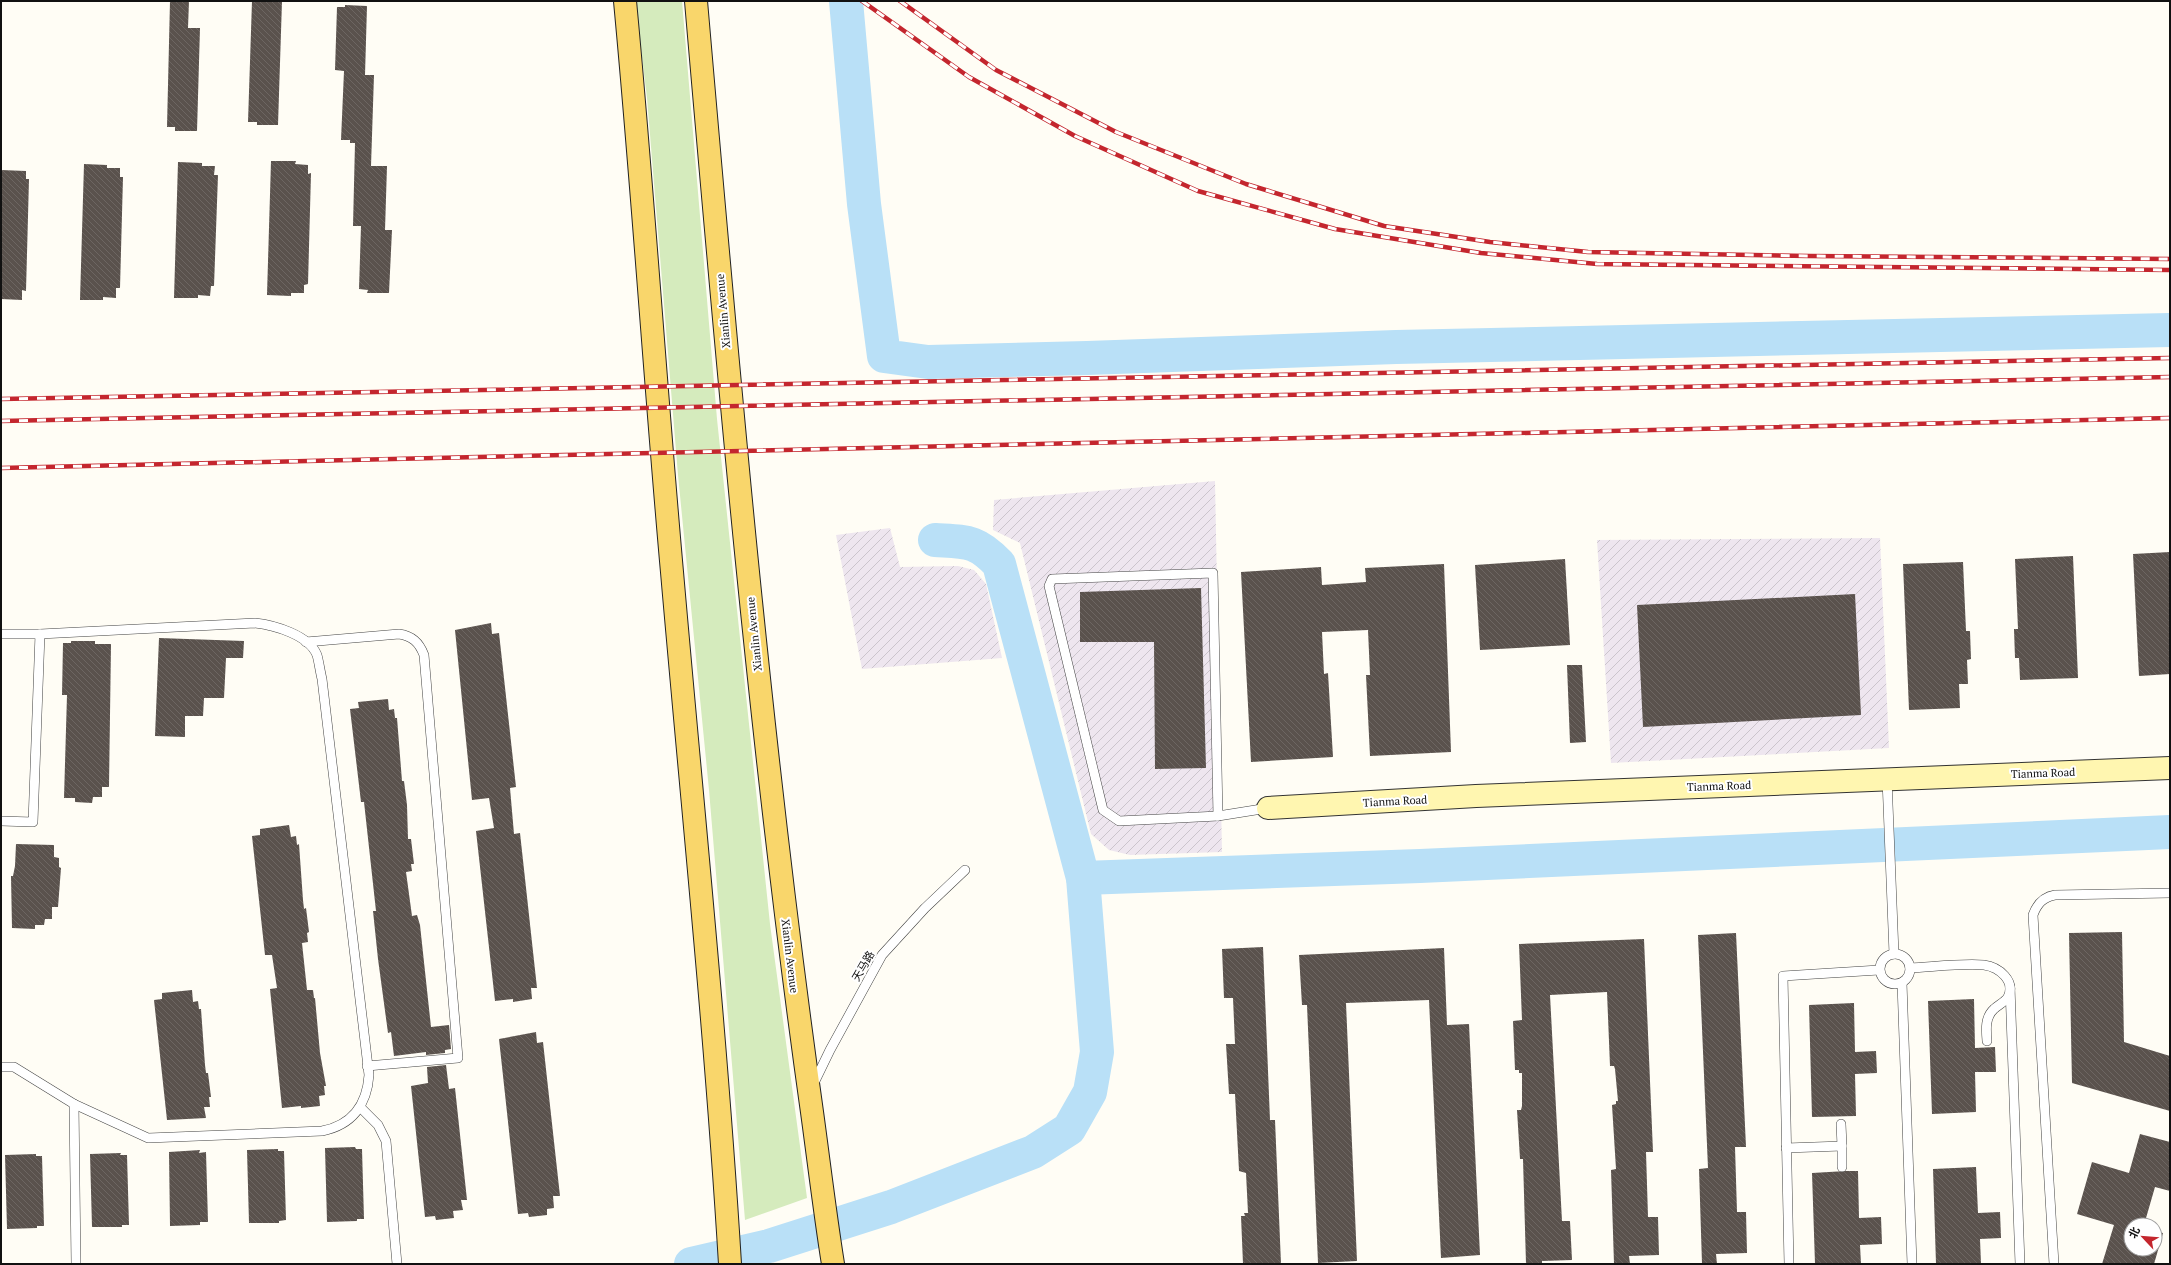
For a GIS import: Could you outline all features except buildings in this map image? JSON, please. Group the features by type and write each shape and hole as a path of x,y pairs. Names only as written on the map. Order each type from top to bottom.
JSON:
{"main road":[{"path":"625,1 638,144 654,371 728,1225 730,1264"},
{"name":"Xianlin Avenue","path":"696,1 744,537 791,970 833,1263"}],"street":[{"name":"Tianma Road","path":"1268,808 1476,796 2170,768"}],"lane":[{"path":"1218,816 1213,573 1052,578 1049,586 1102,810 1119,821 1218,816 1268,808"},
{"path":"1,634 40,634 255,622 282,628 306,642 316,653 322,679 367,1066 368,1086 361,1108 344,1124 322,1131 148,1138 74,1104 14,1067 1,1067"},
{"path":"1,821 33,822 40,634"},
{"path":"306,642 399,634 412,638 417,642 424,655 458,1058 367,1066"},
{"path":"1887,779 1894,954"},
{"name":"天马路","path":"809,1094 830,1050 882,955 925,908 965,870"},
{"path":"2054,1264 2033,915 2039,903 2049,896 2170,893"},
{"path":"1894,954 1905,958 1910,968 1906,980 1902,983 1890,984 1881,976 1879,970 1883,959 1894,954"},
{"path":"1910,968 1984,965 2003,974 2008,979 2010,987 2020,1264"},
{"path":"1789,1264 1783,976 1879,970"},
{"path":"1902,983 1912,1264"},
{"path":"1987,1041 1986,1025 1988,1017 1993,1010 2008,997 2010,987"},
{"path":"74,1104 76,1260"},
{"path":"361,1108 378,1125 386,1141 397,1264"},
{"path":"1841,1124 1842,1167"},
{"path":"1786,1148 1842,1146"}],"shaded area":[{"path":"1215,481 1222,852 1130,855 1109,850 1091,834 1020,543 993,530 994,500"},
{"path":"890,528 900,567 958,566 974,570 986,584 1002,658 862,669 836,535"},
{"path":"1880,538 1889,748 1611,763 1597,540"}],"green space":[{"path":"635,1 682,1 717,419 770,924 807,1198 745,1220 709,790 678,475 647,98"}],"waterway":[{"path":"846,1 864,204 884,356 928,362 1396,347 2170,330"},
{"path":"691,1264 769,1246 891,1207 1033,1152 1069,1129 1090,1092 1097,1052 1083,878 999,564 984,550 977,546 963,542 935,540"},
{"path":"1083,878 1420,866 2170,832"}],"railway":[{"path":"862,1 969,77 1075,136 1198,191 1335,229 1481,253 1597,264 2170,270"},
{"path":"900,1 996,70 1116,132 1246,184 1384,226 1490,242 1588,252 1809,256 2170,259"},
{"path":"1,399 2170,358"},
{"path":"1,421 2170,377"},
{"path":"1,468 2170,418"}]}
